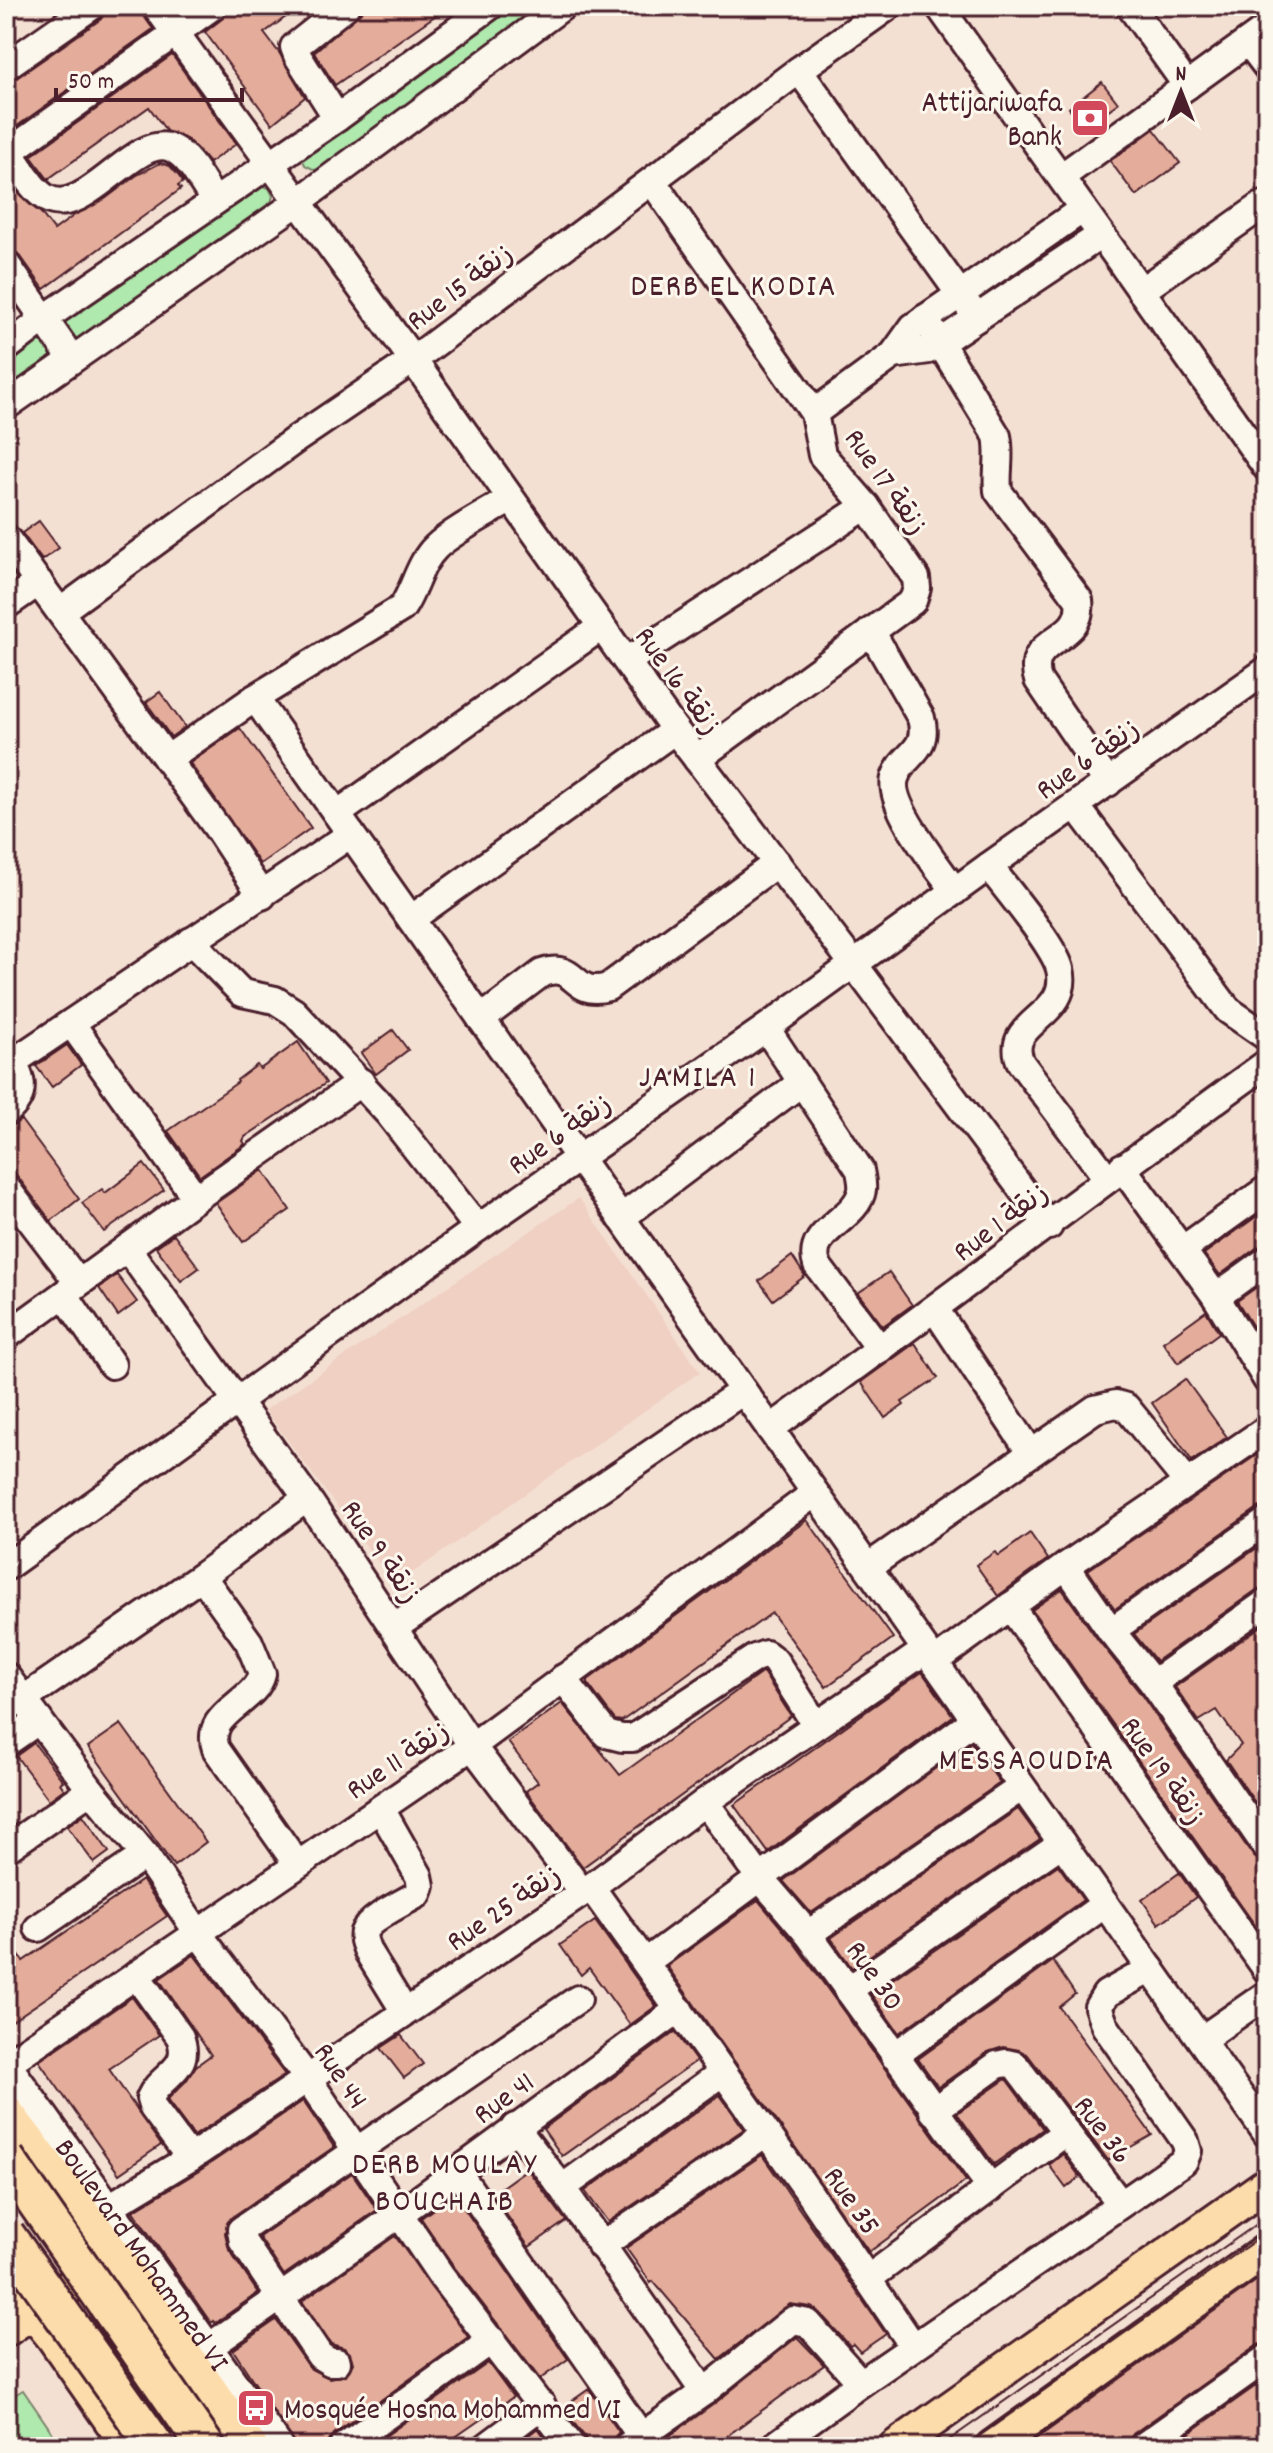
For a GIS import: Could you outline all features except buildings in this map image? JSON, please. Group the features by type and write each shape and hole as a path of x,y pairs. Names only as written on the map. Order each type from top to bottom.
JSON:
{"highway":[{"path":"6,2159 206,2447"},
{"path":"6,2235 156,2447"}],"main road":[{"name":"Boulevard Mohammed VI","path":"6,2111 107,2231 251,2447"},
{"path":"895,2447 1267,2184"},
{"path":"107,2231 6,2281 19,2321 52,2336 129,2447"},
{"path":"19,2321 107,2231"},
{"path":"992,2447 1267,2250"}],"street":[{"path":"6,66 92,6"},
{"path":"156,6 270,163"},
{"path":"213,6 7,153 38,191 48,199 61,201 71,200 90,189 151,147 166,146 178,152 215,201"},
{"path":"337,118 294,47 346,6"},
{"path":"6,348 337,118 490,6"},
{"path":"6,406 298,202 563,6"},
{"name":"Rue 15 زنقة","path":"61,611 295,440 413,360 889,6"},
{"path":"939,6 1264,459"},
{"path":"1130,6 1187,86"},
{"path":"1061,177 1258,35 1267,67"},
{"path":"799,70 977,318"},
{"name":"Rue 16 زنقة","path":"270,163 675,730 1049,1226"},
{"name":"Rue 17 زنقة","path":"652,181 814,413 822,455 866,506 916,578 913,601 871,631"},
{"path":"1141,291 1263,205"},
{"path":"814,413 893,355 913,327 1083,209"},
{"path":"893,355 929,350 1101,235"},
{"path":"6,264 72,359"},
{"path":"925,318 997,436 1000,451 998,491 1079,600 1081,610 1074,625 1037,655 1033,666 1038,680 1108,783"},
{"path":"167,759 255,698 402,608 436,546 511,499"},
{"path":"627,661 866,506"},
{"path":"6,538 218,829 262,896"},
{"path":"6,605 39,582"},
{"path":"10,1109 20,1095 22,1079 9,1057 71,1023 262,896 344,824 601,627"},
{"path":"697,759 871,631 921,718 924,731 919,745 895,778 900,809 955,891"},
{"name":"Rue 6 زنقة","path":"6,1567 478,1228 855,966 989,866 1267,670"},
{"path":"255,698 1267,2134"},
{"path":"411,919 675,730"},
{"path":"1076,806 1228,1010 1267,1037"},
{"path":"481,1019 542,973 553,970 565,970 583,988 595,991 608,987 777,863"},
{"path":"989,866 1060,968 1061,984 1057,1000 1018,1038 1015,1051 1021,1063 1182,1250 1216,1297 1267,1380"},
{"path":"191,941 242,993 275,1000 294,1012 361,1082 478,1228"},
{"path":"71,1023 196,1198"},
{"path":"766,1028 860,1170 863,1186 860,1198 818,1241 814,1255 817,1265 880,1349"},
{"name":"Rue 1 زنقة","path":"770,1429 1267,1063"},
{"path":"6,1336 361,1082"},
{"path":"621,1218 802,1082"},
{"path":"1182,1250 1267,1189"},
{"path":"11,1204 71,1288 112,1365"},
{"name":"Rue 9 زنقة","path":"127,1248 307,1498 472,1746 586,1889"},
{"path":"1216,1297 1267,1260"},
{"path":"935,1309 1031,1453"},
{"path":"395,1627 743,1391"},
{"path":"868,1567 1105,1405 1126,1407 1137,1417 1188,1483"},
{"name":"Rue 25 زنقة","path":"107,2231 190,2158 586,1889 816,1725 1010,1606 1267,1429"},
{"name":"Rue 11 زنقة","path":"6,2063 472,1746 815,1493"},
{"path":"6,1743 32,1710 307,1498"},
{"path":"1111,1631 1267,1521"},
{"path":"1066,1566 1111,1631 1153,1683 1267,1848"},
{"path":"202,1576 249,1642 262,1674 257,1685 217,1723 213,1740 216,1749 297,1864"},
{"path":"1153,1683 1267,1602"},
{"name":"Rue 19 زنقة","path":"1010,1606 1267,1970"},
{"path":"563,1678 606,1734 633,1738 755,1658 766,1654 775,1661 816,1725"},
{"name":"Rue 44","path":"6,1676 91,1790 145,1855 198,1933 308,2079 442,2277 572,2447"},
{"path":"646,1962 975,1720"},
{"path":"808,1934 1022,1787"},
{"path":"6,1849 91,1790"},
{"name":"Rue 30","path":"705,1802 760,1878 808,1934 991,2188"},
{"path":"381,1809 419,1876 421,1886 418,1894 370,1922 364,1933 364,1941 405,2012"},
{"path":"848,1990 1062,1843"},
{"path":"38,1928 145,1855"},
{"name":"Rue 35","path":"586,1889 646,1962 869,2278 913,2346"},
{"path":"894,2056 1105,1904"},
{"name":"Rue 36","path":"933,2111 997,2065 1015,2065 1120,2203 1184,2161 1188,2151 1185,2141 1105,2026 1098,2007 1106,1994 1151,1969"},
{"path":"136,1975 184,2047 177,2068 150,2098 153,2108 190,2158"},
{"path":"1201,2040 1267,1994"},
{"path":"337,2362 320,2356 243,2242 240,2235 244,2227 578,1999"},
{"name":"Rue 41","path":"209,2347 398,2215 679,2009"},
{"name":"Boulevard Mohammed VI","path":"6,2063 107,2231 209,2347 280,2447"},
{"path":"562,2188 723,2072"},
{"path":"515,2127 562,2188 704,2392"},
{"path":"869,2278 1066,2132"},
{"path":"601,2246 766,2133"},
{"path":"457,2171 633,2442 704,2392 793,2320 808,2323 861,2383"},
{"path":"773,2447 1120,2203"},
{"path":"343,2447 492,2340"},
{"path":"1142,2447 1267,2358"},
{"path":"486,2447 542,2405"}],"shaded area":[{"path":"579,1198 700,1372 395,1585 265,1410"}],"green space":[{"path":"505,6 543,6 317,171 305,165 300,153"},
{"path":"256,184 269,188 273,196 271,202 6,396 6,354"},
{"path":"23,2390 62,2447 6,2447 6,2400"}],"tram line":[{"path":"6,2182 60,2253 195,2447"},
{"path":"939,2447 1267,2217"},
{"path":"964,2447 1267,2232"},
{"path":"90,2316 177,2447"}],"place":[{"name":"Attijariwafa Bank","path":"1090,118"},
{"name":"Mosquée Hosna Mohammed VI","path":"256,2408"}],"district":[{"name":"DERB EL KODIA","path":"734,284"},
{"name":"JAMILA 1","path":"698,1075"},
{"name":"MESSAOUDIA","path":"1027,1758"},
{"name":"DERB MOULAY BOUCHAIB","path":"445,2180"}]}
